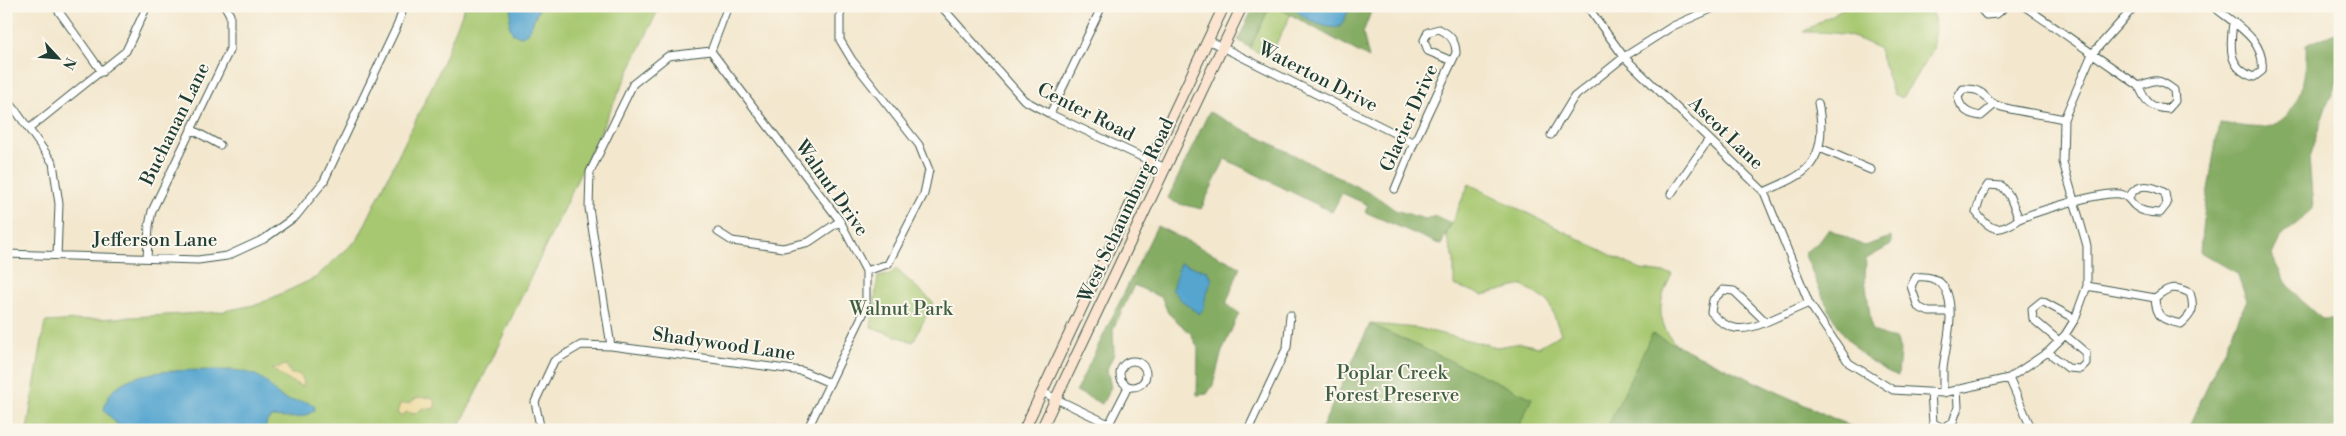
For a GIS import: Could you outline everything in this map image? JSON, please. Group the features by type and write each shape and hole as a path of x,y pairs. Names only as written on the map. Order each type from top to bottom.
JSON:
{"main road":[{"name":"West Schaumburg Road","path":"1024,430 1224,6"},
{"name":"West Schaumburg Road","path":"1041,430 1242,6"}],"street":[{"path":"54,6 102,72"},
{"path":"30,128 126,51 147,6"},
{"name":"Buchanan Lane","path":"148,258 148,226 152,211 230,49 230,15 225,6"},
{"name":"Jefferson Lane","path":"6,254 198,260 227,256 264,239 296,216 324,181 398,24 404,6"},
{"path":"611,346 589,208 590,172 633,84 668,56 711,51 728,6"},
{"path":"844,6 840,15 840,40 852,60 919,145 929,170 924,194 888,264 866,271"},
{"name":"Center Road","path":"941,6 1024,100 1165,168"},
{"path":"1050,114 1102,6"},
{"name":"Ascot Lane","path":"1587,6 1624,57 1764,192 1810,304 1849,363 1893,390 1931,392 1943,392 2009,378 2048,352 2065,335 2075,319 2087,286 2087,246 2063,162 2064,119 2092,54 2135,6"},
{"path":"1551,135 1574,97 1624,57 1673,26 1718,6"},
{"path":"1978,6 1986,15 1998,14 2006,6"},
{"path":"2024,6 2139,86 2144,99 2155,108 2168,109 2175,101 2174,90 2163,82 2153,80 2139,86"},
{"path":"2213,6 2244,29 2252,38 2263,62 2262,70 2254,77 2244,74 2236,64 2230,50 2234,23"},
{"name":"Glacier Drive","path":"1395,189 1452,61 1456,47 1450,35 1439,29 1428,32 1424,40 1428,51 1452,61"},
{"name":"Waterton Drive","path":"1208,40 1414,143"},
{"name":"Walnut Drive","path":"711,51 840,221 866,271 866,308 807,430"},
{"path":"1994,104 1981,116 1969,114 1960,106 1958,97 1963,89 1974,88 1985,94 1994,104 2064,119"},
{"path":"6,97 30,128 53,163 59,204 57,256"},
{"path":"1764,192 1803,172 1820,148 1821,119 1818,103"},
{"path":"190,129 220,145"},
{"path":"1671,194 1709,139"},
{"path":"1820,148 1871,170"},
{"path":"2019,219 2012,201 2002,186 1988,185 1981,196 1976,212 1985,225 1998,229 2009,227 2019,219 2074,201 2119,194 2129,197 2135,206 2148,213 2160,213 2167,204 2165,193 2154,186 2142,186 2133,190 2129,197"},
{"path":"718,232 732,241 783,248 809,242 840,221"},
{"path":"1943,392 1943,369 1950,312 1951,303 1946,292 1928,276 1916,277 1911,286 1918,307 1930,312 1950,312"},
{"path":"2087,286 2155,298"},
{"path":"2177,287 2190,293 2194,305 2190,316 2181,324 2164,320 2156,310 2155,298 2164,290 2177,287"},
{"path":"1766,322 1734,291 1723,290 1713,300 1711,312 1719,322 1735,328 1748,329 1766,322 1810,304"},
{"path":"2059,341 2033,320 2032,309 2042,301 2075,319"},
{"path":"1248,430 1287,347 1290,315"},
{"path":"2048,352 2068,368 2080,369 2086,363 2086,353 2065,335"},
{"name":"Shadywood Lane","path":"546,430 540,426 535,402 554,361 581,345 611,346 802,371 830,383"},
{"path":"2009,378 2032,430"},
{"path":"1109,424 1128,386"},
{"path":"1931,392 1933,423 1943,428 1954,422 1958,407 1957,389"},
{"path":"1042,392 1121,430"}],"green space":[{"path":"465,6 660,6 458,430 27,430 45,322 219,312 259,304 315,278 358,239 437,76"},
{"path":"1254,6 1270,6 1250,48 1238,40"},
{"path":"1270,6 1275,6 1291,14 1269,58 1250,48"},
{"path":"1275,6 1373,6 1363,33 1369,58"},
{"path":"1847,6 1931,6 1936,28 1933,50 1902,98 1893,94 1879,49 1842,34 1803,32"},
{"path":"2340,31 2340,76 2326,107 2309,158 2313,209 2280,238 2272,255 2286,282 2306,305 2322,319 2340,319 2340,430 2187,430 2247,300 2237,273 2200,252 2203,220 2219,123 2266,127 2277,123 2294,106 2299,94 2305,68 2306,45"},
{"path":"1209,112 1377,197 1395,210 1425,219 1436,216 1451,223 1441,245 1365,212 1368,205 1342,193 1332,212 1225,159 1201,209 1172,201 1168,198"},
{"path":"1469,184 1641,270 1672,274 1664,293 1661,310 1665,327 1676,345 1858,430 1321,430 1370,324 1417,328 1497,347 1521,343 1538,347 1561,334 1548,301 1522,285 1483,295 1454,285 1454,260 1446,235"},
{"path":"1157,226 1240,267 1226,304 1239,313 1222,351 1213,385 1207,394 1197,395 1198,348 1191,334 1168,313 1162,298 1134,285 1113,329 1114,354 1107,369 1111,387 1102,404 1076,391"},
{"path":"1829,229 1864,246 1891,237 1891,245 1866,259 1865,279 1872,330 1886,337 1897,339 1900,351 1898,376 1862,355 1849,341 1838,326 1820,291 1804,253 1820,241"},
{"name":"Walnut Park","path":"896,269 933,302 913,342 871,327 878,277 889,275"},
{"name":"Poplar Creek Forest Preserve","path":"1370,324 1532,398 1517,430 1321,430"},
{"path":"1652,334 1676,345 1858,430 1606,430"}],"sand":[{"path":"286,365 291,374 298,374 302,378 303,387 286,379 272,369"},
{"path":"430,397 436,402 434,409 423,408 415,414 407,412 401,416 397,413 400,404 410,403 416,398"}],"water":[{"path":"512,6 540,6 528,33 521,36 513,34 509,25"},
{"path":"1292,6 1351,6 1340,27 1327,27 1301,15"},
{"path":"1180,263 1207,271 1212,279 1204,308 1199,314 1182,301 1172,289"},
{"path":"232,370 256,375 282,397 310,403 314,405 315,410 300,417 272,417 267,421 265,430 122,430 104,410 110,394 122,383 138,376 157,372"}]}
